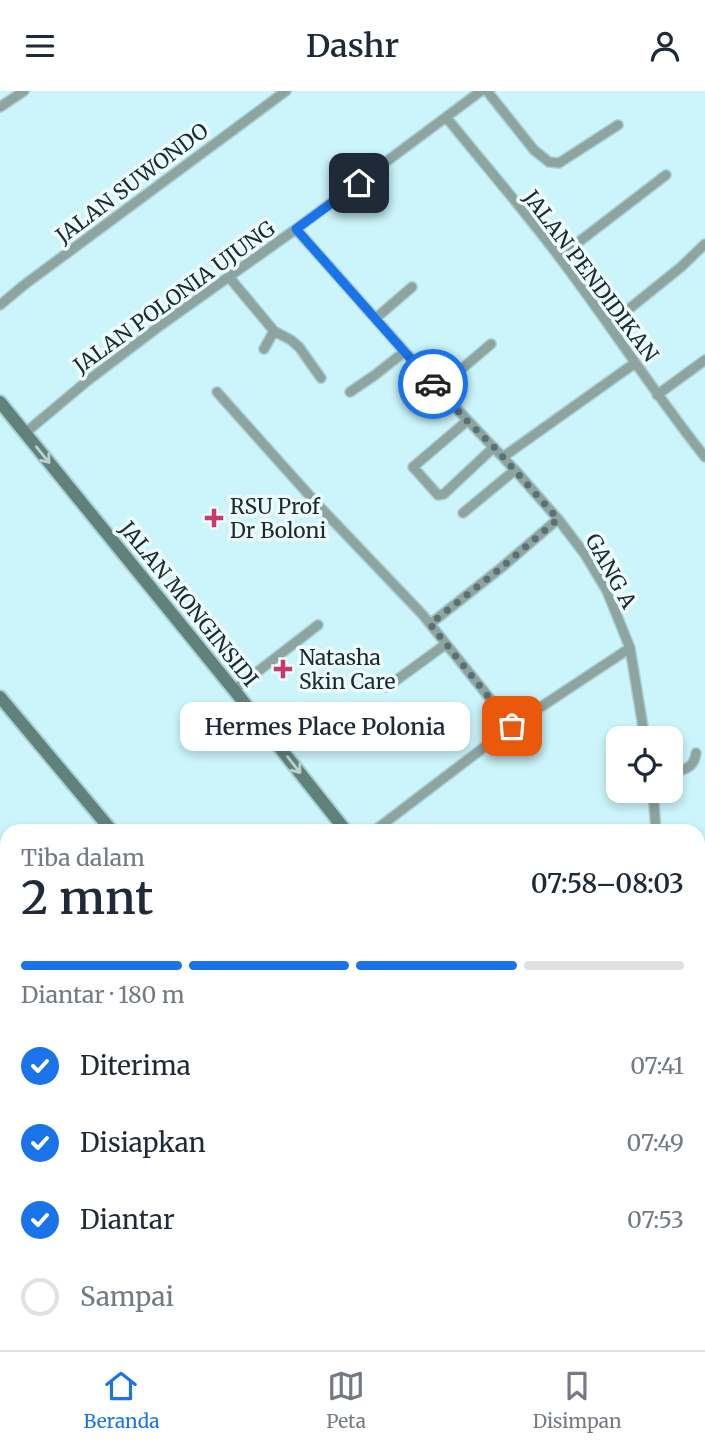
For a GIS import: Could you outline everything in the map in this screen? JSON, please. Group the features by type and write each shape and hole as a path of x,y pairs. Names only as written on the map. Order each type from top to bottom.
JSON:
{"main road":[{"name":"JALAN MONGINSIDI","path":"0,402 340,824"},
{"path":"0,697 106,824"}],"street":[{"path":"0,107 24,91"},
{"name":"JALAN SUWONDO","path":"0,305 286,91"},
{"name":"JALAN POLONIA UJUNG","path":"25,433 129,349 481,91"},
{"path":"487,91 534,150 549,162 559,163 618,125"},
{"name":"JALAN PENDIDIKAN","path":"446,117 559,257 657,395 705,457"},
{"path":"559,257 666,175"},
{"name":"GANG A","path":"296,229 404,352 515,470 558,519 597,572 630,648 643,726"},
{"path":"609,325 681,267 705,244"},
{"path":"229,277 274,331 295,343 321,378"},
{"path":"376,318 412,287"},
{"path":"264,349 274,331"},
{"path":"438,389 491,344"},
{"path":"350,392 404,352"},
{"path":"657,395 705,360"},
{"path":"503,457 635,363"},
{"path":"216,392 430,624 512,726"},
{"path":"467,421 413,467 438,495 444,494 494,447"},
{"path":"463,513 515,470"},
{"path":"430,624 558,519"},
{"path":"234,690 318,625"},
{"path":"387,687 446,645"},
{"path":"383,824 512,726 630,648"},
{"path":"683,769 692,765 696,753"},
{"path":"654,803 655,824"}],"way so far":[{"path":"433,384 558,519 430,624 512,726"}],"place":[{"name":"RSU Prof Dr Boloni","path":"214,518"},
{"name":"Natasha Skin Care","path":"283,669"},
{"name":"Hermes Place Polonia","path":"512,726"}],"route":[{"path":"359,183 296,229 433,384"}]}
